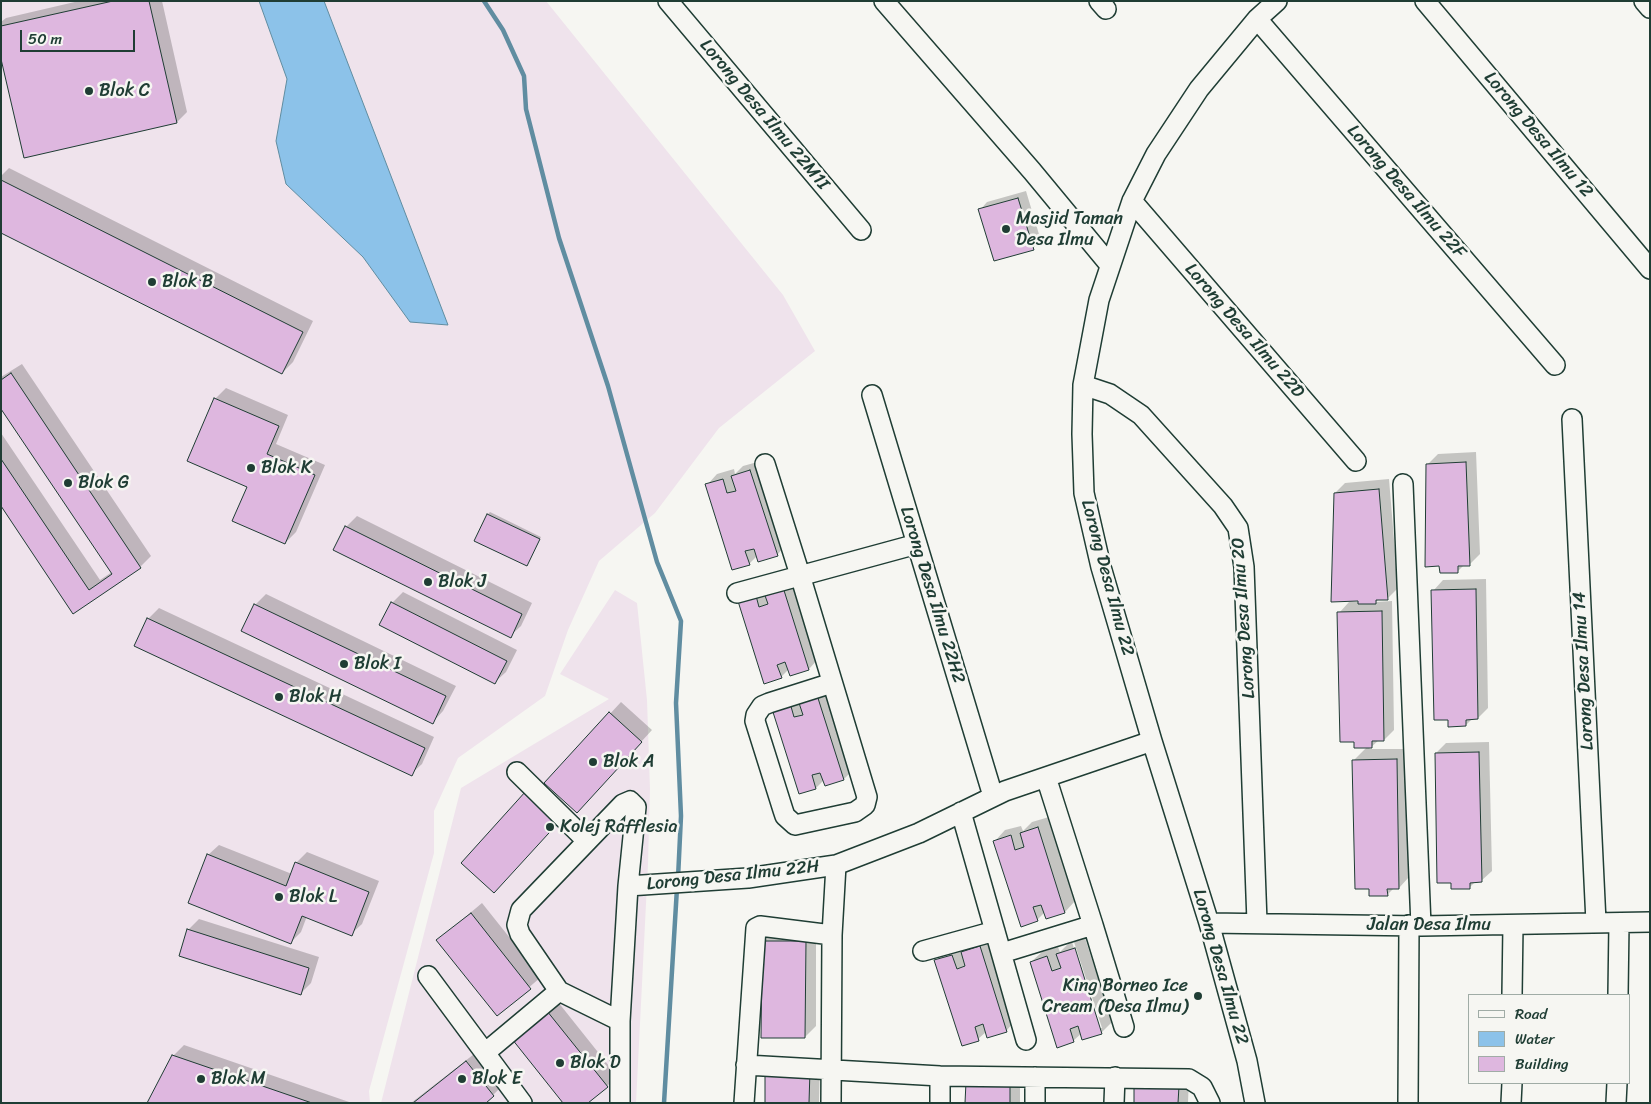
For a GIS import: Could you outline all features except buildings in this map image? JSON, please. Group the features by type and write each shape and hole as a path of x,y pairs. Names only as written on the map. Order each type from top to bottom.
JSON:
{"street":[{"name":"Lorong Desa Ilmu 22M1I","path":"668,1 860,230"},
{"path":"884,1 974,107 1032,171 1109,264"},
{"name":"Lorong Desa Ilmu 22","path":"1255,1103 1247,1061 1209,923 1152,741 1101,567 1088,509 1081,457 1083,386 1097,310 1109,264 1132,201 1156,154 1177,120 1223,59 1257,19 1277,1"},
{"name":"Lorong Desa Ilmu 12","path":"1425,1 1650,269"},
{"path":"1644,1 1650,8"},
{"name":"Lorong Desa Ilmu 22F","path":"1257,19 1555,366"},
{"name":"Lorong Desa Ilmu 22D","path":"1132,201 1356,461"},
{"name":"Lorong Desa Ilmu 20","path":"1083,386 1110,394 1141,415 1223,506 1238,528 1244,567 1257,922"},
{"name":"Lorong Desa Ilmu 22H2","path":"872,395 993,796"},
{"name":"Lorong Desa Ilmu 14","path":"1572,419 1596,922"},
{"path":"766,464 800,575 867,801 861,810 795,825 785,816 755,721 756,715 762,706 769,703 832,683"},
{"path":"1403,484 1415,926 1408,1103"},
{"path":"737,593 917,544"},
{"name":"Lorong Desa Ilmu 22H","path":"620,1103 620,1021 628,886 674,881 720,880 836,865 897,842 993,796 1152,741"},
{"path":"517,772 588,841"},
{"path":"1046,777 1124,1027"},
{"path":"620,1021 559,991 520,934 518,920 521,910 627,801 636,805 628,886"},
{"path":"961,812 1026,1040"},
{"path":"831,1103 832,935 836,865"},
{"name":"Jalan Desa Ilmu","path":"1209,923 1257,922 1415,926 1650,922"},
{"path":"1618,994 1619,923"},
{"path":"1002,953 1093,925"},
{"path":"1512,994 1513,925"},
{"path":"744,1103 752,958 756,927 832,935"},
{"path":"923,952 995,931"},
{"path":"428,976 486,1052 516,1101"},
{"path":"486,1052 559,991"},
{"path":"746,1065 940,1076 1189,1079 1202,1087 1210,1103"},
{"path":"940,1076 940,1103"},
{"path":"1035,1077 1035,1103"},
{"path":"1114,1077 1114,1103"},
{"path":"1512,1084 1512,1103"},
{"path":"1616,1103 1617,1084"}],"shaded area":[{"path":"1,1 546,1 783,295 815,351 719,428 655,513 599,561 568,630 545,696 458,758 434,811 434,853 369,1091 370,1103 1,1103"},
{"name":"Kolej Rafflesia","path":"615,590 637,603 647,700 650,789 648,864 636,1103 381,1103 461,788 609,699 560,674"}],"water":[{"path":"259,1 324,1 448,325 410,322 363,257 286,184 276,141 287,79"}],"waterway":[{"path":"484,1 503,30 524,76 526,109 559,238 608,386 657,562 681,621 676,703 681,816 678,878"},
{"path":"664,1103 677,888"}],"place":[{"name":"Blok C","path":"89,91"},
{"name":"Masjid Taman Desa Ilmu","path":"1006,229"},
{"name":"Blok B","path":"152,282"},
{"name":"Blok K","path":"251,468"},
{"name":"Blok G","path":"68,483"},
{"name":"Blok J","path":"428,582"},
{"name":"Blok I","path":"344,664"},
{"name":"Blok H","path":"279,697"},
{"name":"Blok A","path":"593,762"},
{"name":"Kolej Rafflesia","path":"550,827"},
{"name":"Blok L","path":"279,897"},
{"name":"King Borneo Ice Cream (Desa Ilmu)","path":"1198,996"},
{"name":"Blok D","path":"560,1063"},
{"name":"Blok M","path":"201,1079"},
{"name":"Blok E","path":"462,1079"}]}
